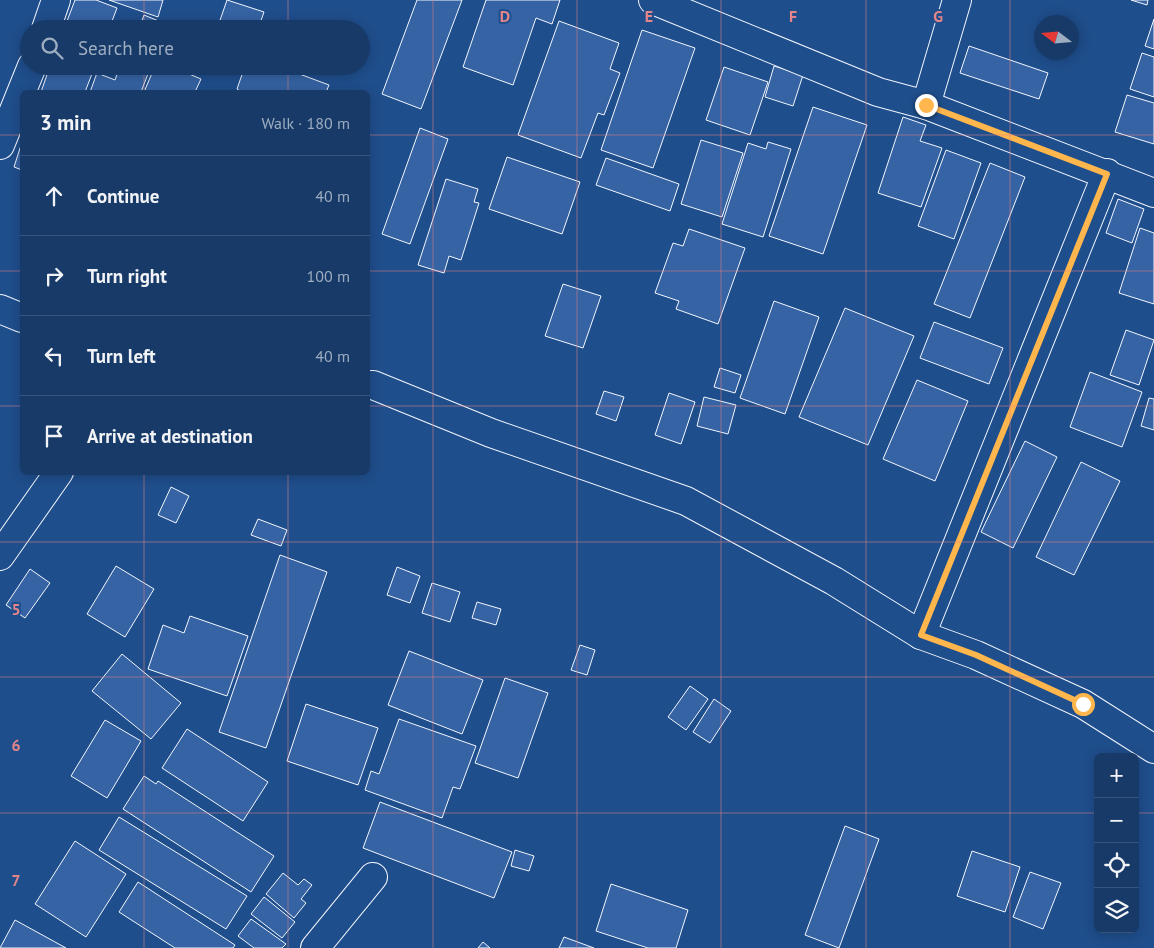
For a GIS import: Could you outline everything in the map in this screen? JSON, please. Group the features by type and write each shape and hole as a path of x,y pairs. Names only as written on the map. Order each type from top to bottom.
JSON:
{"street":[{"path":"49,20 56,0"},
{"path":"653,0 878,92 926,105 1154,193"},
{"path":"926,105 957,0"},
{"path":"22,90 28,75"},
{"path":"0,145 20,96"},
{"path":"921,635 1107,174"},
{"path":"0,309 20,317"},
{"path":"370,385 490,433 686,501 834,581 921,635 976,655 1083,704 1154,749"},
{"path":"0,556 57,475"},
{"path":"315,948 373,877"}],"building":[{"path":"75,0 96,0 117,8 112,20 67,20"},
{"path":"109,0 163,0 158,17"},
{"path":"227,0 264,12 261,20 220,20"},
{"path":"417,0 462,0 421,109 382,94"},
{"path":"486,0 560,0 552,24 536,18 513,85 463,67"},
{"path":"1131,0 1148,0 1147,5"},
{"path":"144,15 156,20 142,20"},
{"path":"1154,19 1154,49 1145,46"},
{"path":"559,21 619,43 610,69 620,73 604,115 598,113 581,158 518,135"},
{"path":"642,30 695,48 653,168 601,150"},
{"path":"969,46 1048,73 1039,99 960,73"},
{"path":"1142,53 1154,57 1154,97 1130,89"},
{"path":"774,66 803,75 793,106 765,97"},
{"path":"724,67 768,82 750,135 706,120"},
{"path":"47,75 92,75 86,90 42,90"},
{"path":"96,75 102,75 115,80 117,75 148,75 142,90 91,90"},
{"path":"151,75 191,75 201,79 196,90 145,90"},
{"path":"242,75 302,75 329,85 327,90 237,89"},
{"path":"1127,95 1154,103 1154,144 1115,132"},
{"path":"813,107 867,125 823,254 769,236"},
{"path":"903,117 926,125 920,141 942,148 921,207 878,193"},
{"path":"420,128 448,139 410,244 382,234"},
{"path":"701,140 743,153 722,217 681,204"},
{"path":"768,142 791,149 763,237 722,224 748,143 766,149"},
{"path":"20,148 20,169 14,167"},
{"path":"946,150 981,163 954,239 918,226"},
{"path":"507,157 580,182 562,234 489,209"},
{"path":"606,158 679,184 670,211 596,185"},
{"path":"990,163 1025,177 970,318 934,304"},
{"path":"446,179 478,189 474,202 479,203 461,260 449,256 444,273 418,265"},
{"path":"1118,199 1144,209 1132,243 1106,233"},
{"path":"1140,228 1154,233 1154,304 1119,293"},
{"path":"689,229 745,248 718,324 676,309 679,301 655,293 673,243 683,246"},
{"path":"563,284 601,296 583,348 545,336"},
{"path":"774,301 819,317 785,414 740,398"},
{"path":"845,308 914,336 868,445 799,417"},
{"path":"934,322 1003,348 989,384 920,358"},
{"path":"1126,330 1154,340 1139,385 1110,375"},
{"path":"720,368 741,375 735,393 714,387"},
{"path":"1090,372 1142,392 1122,447 1070,427"},
{"path":"917,380 968,401 935,481 883,459"},
{"path":"604,391 624,397 616,421 596,414"},
{"path":"669,393 695,402 681,444 655,435"},
{"path":"704,397 736,405 728,434 697,426"},
{"path":"1149,398 1154,399 1154,430 1141,426"},
{"path":"1025,441 1057,457 1013,548 981,532"},
{"path":"1081,462 1120,481 1074,575 1036,557"},
{"path":"171,487 189,496 176,523 158,515"},
{"path":"258,519 287,530 281,546 251,535"},
{"path":"280,555 327,572 266,748 219,732"},
{"path":"116,566 154,589 125,637 87,614"},
{"path":"397,567 420,576 410,603 387,595"},
{"path":"30,569 50,583 25,618 6,605"},
{"path":"432,583 460,592 450,622 422,613"},
{"path":"477,602 501,609 496,625 472,618"},
{"path":"190,616 248,636 227,696 148,669 163,625 184,633"},
{"path":"580,645 595,650 587,675 571,670"},
{"path":"409,651 483,680 462,734 388,705"},
{"path":"122,654 181,703 151,739 92,691"},
{"path":"505,678 548,693 518,778 475,763"},
{"path":"690,686 708,699 686,730 668,717"},
{"path":"714,699 731,711 710,743 693,732"},
{"path":"306,704 378,728 358,785 287,761"},
{"path":"399,719 476,746 460,789 453,787 442,818 365,790 371,771 379,774"},
{"path":"105,720 141,741 107,798 71,776"},
{"path":"187,729 268,782 243,821 162,768"},
{"path":"144,776 156,784 158,781 274,856 251,892 123,809"},
{"path":"380,802 512,852 494,898 363,848"},
{"path":"119,817 247,896 226,929 99,850"},
{"path":"845,826 879,839 839,948 805,935"},
{"path":"75,841 126,874 86,937 35,904"},
{"path":"515,850 534,856 529,871 511,866"},
{"path":"972,851 1020,867 1005,912 957,896"},
{"path":"1030,872 1061,883 1043,929 1013,917"},
{"path":"283,873 298,885 304,879 312,885 301,899 306,903 294,918 266,894"},
{"path":"138,882 235,945 233,948 175,948 119,912"},
{"path":"611,884 688,910 676,948 648,948 596,931"},
{"path":"264,897 295,922 282,938 251,914"},
{"path":"251,919 286,944 282,948 254,948 238,936"},
{"path":"15,920 66,948 0,948"},
{"path":"564,937 594,948 559,948"},
{"path":"483,942 490,948 478,948"}],"route":[{"path":"926,105 1107,174 921,635 976,655 1083,704"}]}
